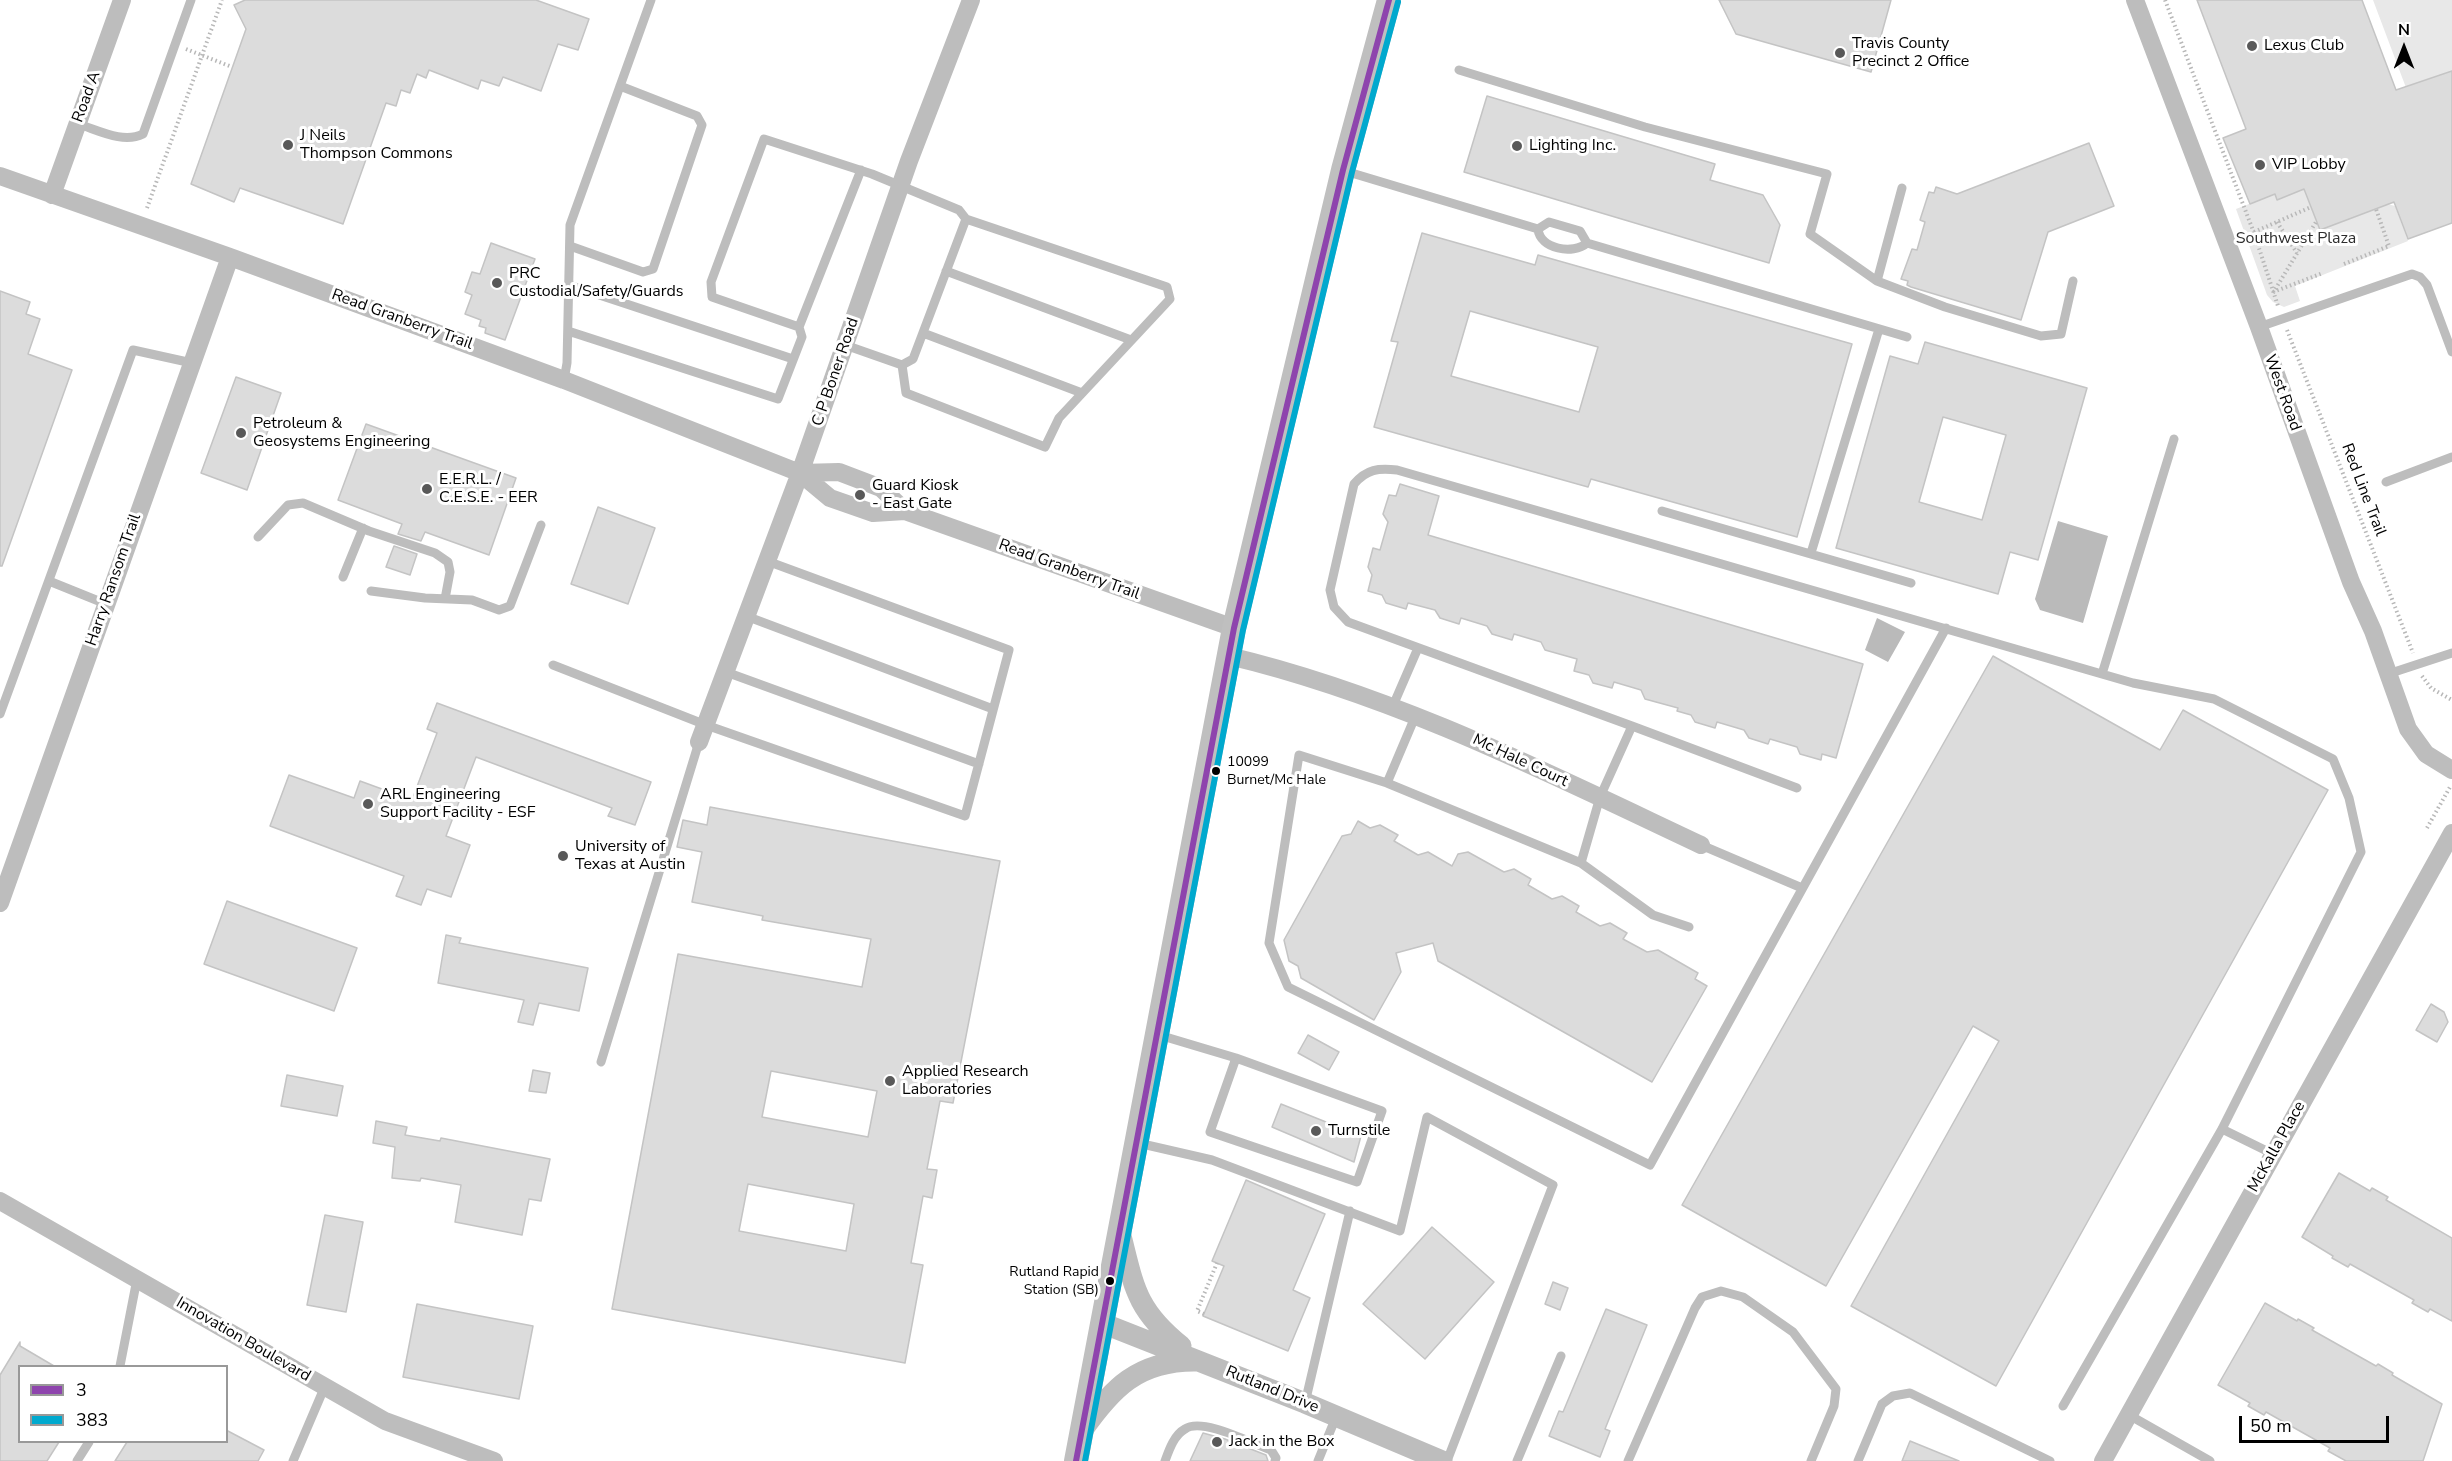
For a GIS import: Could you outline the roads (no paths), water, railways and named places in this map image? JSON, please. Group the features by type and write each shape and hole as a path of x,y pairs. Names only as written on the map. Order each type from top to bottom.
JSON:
{"main road":[{"path":"1076,1461 1234,628 1343,170 1389,0"}],"street":[{"name":"Road A","path":"52,195 122,0"},
{"name":"C P Boner Road","path":"699,742 800,473 901,187 971,0"},
{"name":"West Road","path":"2135,0 2408,729 2426,754 2452,770"},
{"name":"Read Granberry Trail","path":"0,176 230,257 564,380 800,473 830,498 873,513 905,511 1234,628"},
{"name":"Harry Ransom Trail","path":"0,903 230,257"},
{"name":"Read Granberry Trail","path":"800,473 839,472 881,488 905,511"},
{"name":"Mc Hale Court","path":"1229,656 1285,669 1478,740 1701,845"},
{"name":"McKalla Place","path":"2103,1461 2452,833"},
{"name":"Innovation Boulevard","path":"0,1201 385,1421 494,1461"},
{"path":"1119,1231 1138,1298 1148,1315 1160,1329 1201,1361"},
{"name":"Rutland Drive","path":"1102,1323 1305,1403 1442,1461"},
{"path":"1082,1431 1099,1406 1129,1378 1163,1364 1201,1361"}],"lane":[{"path":"78,124 134,139 143,134 191,0"},
{"path":"564,380 567,363 570,225 651,0"},
{"path":"1459,70 1645,127 1827,174 1810,234 1877,281 1945,307 2041,336 2061,334 2073,281"},
{"path":"570,246 644,273 653,269 702,125 696,116 620,86"},
{"path":"799,327 712,297 711,282 764,139 861,170 959,210 966,219 1167,287 1170,299 1059,418 1045,447 906,393 902,365"},
{"path":"568,331 772,399 778,399 802,337 799,327 861,170"},
{"path":"1343,170 1538,229 1549,222 1564,226 1580,231 1587,243 1907,337"},
{"path":"1877,281 1902,188"},
{"path":"845,345 902,365 913,359 966,219"},
{"path":"1538,229 1538,236 1544,242 1556,247 1572,250 1581,248 1587,243"},
{"path":"946,272 1131,340"},
{"path":"2259,327 2412,274 2420,277 2427,285 2452,352"},
{"path":"569,285 793,359"},
{"path":"1811,553 1879,329"},
{"path":"923,333 1082,393"},
{"path":"0,714 134,350 192,363"},
{"path":"2102,674 2174,439"},
{"path":"2386,482 2452,458"},
{"path":"1797,788 1348,622 1334,607 1330,590 1354,484 1363,474 1378,468 1397,470 2133,683 2214,699 2333,759 2349,798 2361,852 2222,1129 2063,1406"},
{"path":"258,537 288,505 303,503 363,528 435,553 448,562 450,572 445,598"},
{"path":"1662,512 1911,583"},
{"path":"371,591 472,600 499,610 510,606 541,525"},
{"path":"343,577 363,528"},
{"path":"553,665 706,725 965,816 1009,650 767,561"},
{"path":"49,581 106,604"},
{"path":"746,616 993,709"},
{"path":"1689,927 1653,915 1581,863 1387,783 1299,755 1269,943 1288,987 1650,1165 1946,628"},
{"path":"1392,708 1418,648"},
{"path":"2388,674 2452,653"},
{"path":"726,672 979,764"},
{"path":"1387,783 1415,717"},
{"path":"1581,863 1600,797 1632,726"},
{"path":"601,1062 699,742"},
{"name":"Mc Hale Court","path":"1701,845 1802,888"},
{"path":"1157,1034 1236,1058 1382,1111 1357,1182 1210,1132 1236,1058"},
{"path":"1136,1143 1212,1160 1400,1231 1427,1117 1552,1185 1447,1461"},
{"path":"2222,1129 2273,1154"},
{"path":"1305,1403 1350,1211"},
{"path":"120,1365 137,1279"},
{"path":"1628,1461 1695,1308 1702,1298 1720,1291 1743,1298 1793,1332 1836,1389 1834,1407 1811,1461"},
{"path":"1517,1461 1561,1356"},
{"path":"293,1461 324,1386"},
{"path":"1858,1461 1882,1404 1893,1396 1910,1393 2050,1461"},
{"path":"2128,1415 2210,1461"},
{"path":"1318,1461 1336,1417"},
{"path":"1165,1461 1171,1445 1185,1429 1201,1424 1271,1450 1276,1458 1275,1461"},
{"path":"77,1461 88,1443"}],"place":[{"name":"Lexus Club","path":"2252,46"},
{"name":"Travis County Precinct 2 Office","path":"1840,53"},
{"name":"J Neils Thompson Commons","path":"288,145"},
{"name":"Lighting Inc.","path":"1517,146"},
{"name":"VIP Lobby","path":"2260,165"},
{"name":"PRC Custodial/Safety/Guards","path":"497,283"},
{"name":"Petroleum & Geosystems Engineering","path":"241,433"},
{"name":"E.E.R.L. / C.E.S.E. - EER","path":"427,489"},
{"name":"Guard Kiosk - East Gate","path":"860,495"},
{"name":"10099 Burnet/Mc Hale","path":"1216,771"},
{"name":"ARL Engineering Support Facility - ESF","path":"368,804"},
{"name":"University of Texas at Austin","path":"563,856"},
{"name":"Applied Research Laboratories","path":"890,1081"},
{"name":"Turnstile","path":"1316,1131"},
{"name":"Rutland Rapid Station (SB)","path":"1110,1281"},
{"name":"Jack in the Box","path":"1217,1442"}],"park label":[{"name":"Southwest Plaza","path":"2296,239"}]}
